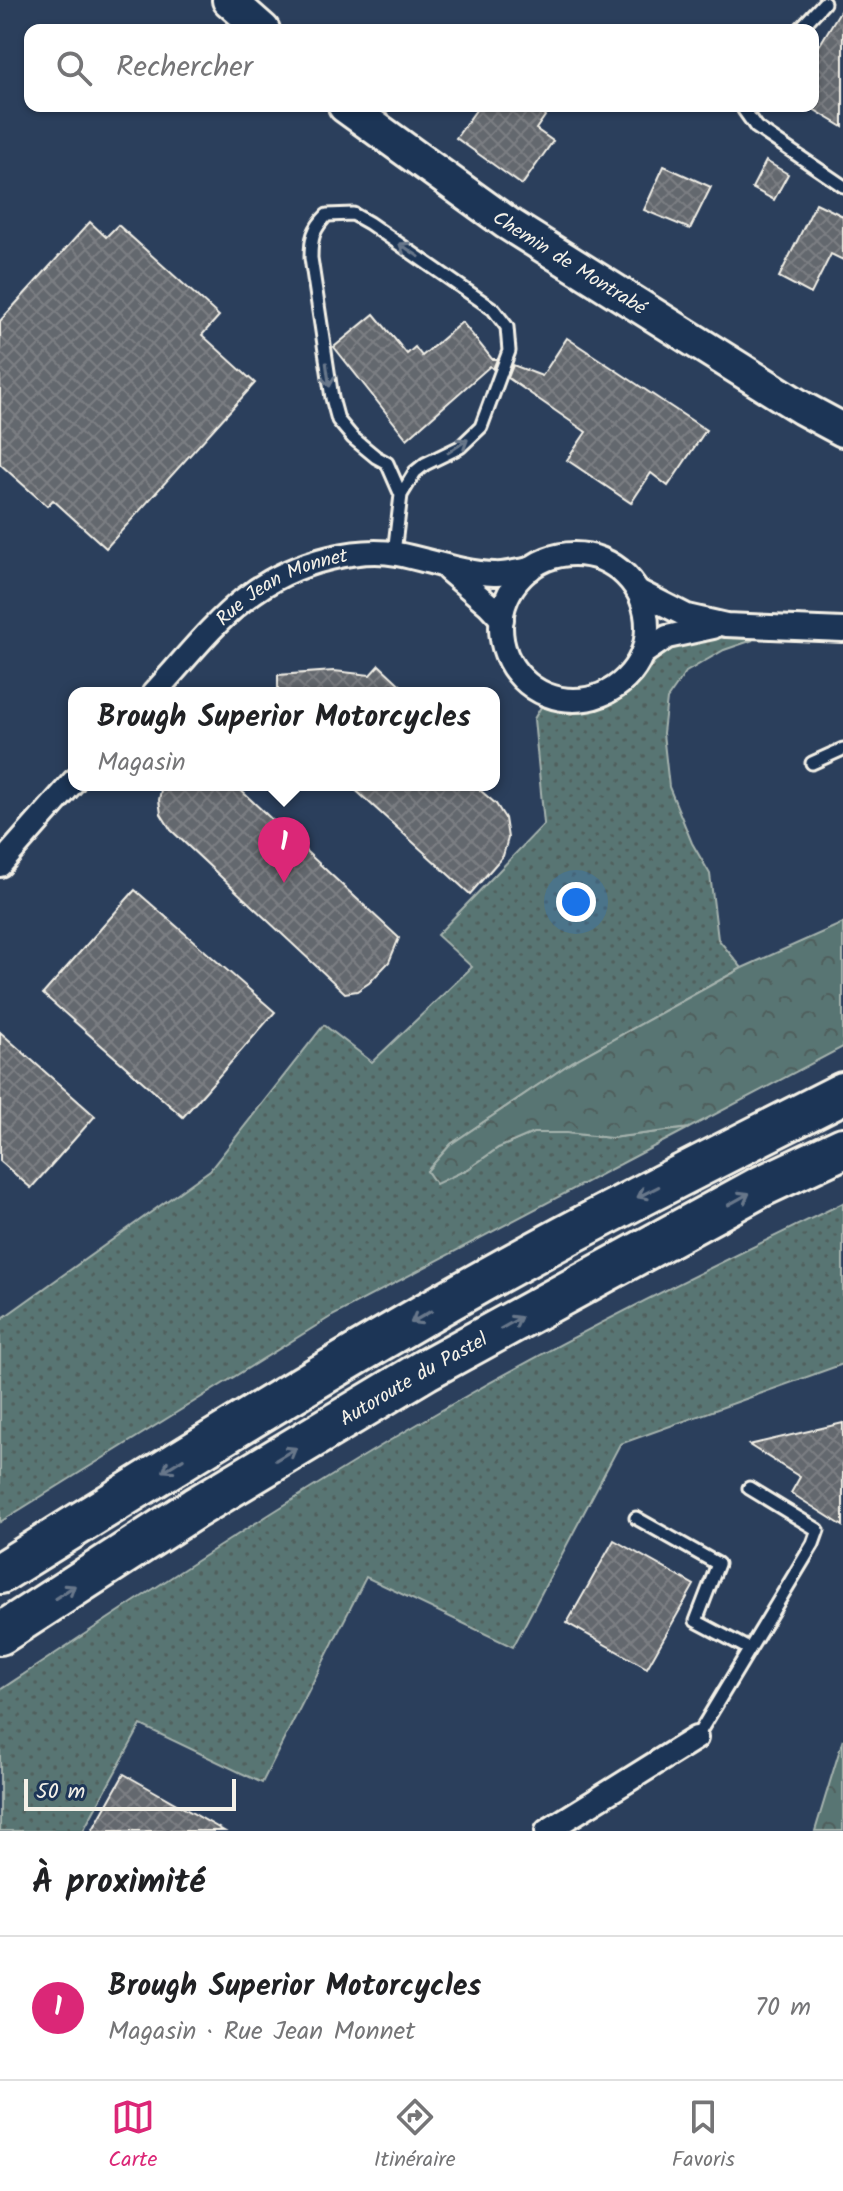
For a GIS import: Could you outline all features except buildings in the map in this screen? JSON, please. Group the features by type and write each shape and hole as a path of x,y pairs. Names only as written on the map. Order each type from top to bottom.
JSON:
{"highway":[{"path":"0,1573 237,1425 453,1298 643,1195 843,1093"},
{"name":"Autoroute du Pastel","path":"0,1634 195,1508 425,1370 758,1188 843,1148"}],"street":[{"path":"229,0 256,24"},
{"name":"Chemin de Montrabé","path":"353,112 507,223 802,408 843,430"},
{"name":"Chemin de Montrabé","path":"802,408 843,440"},
{"name":"Rue Jean Monnet","path":"159,687 231,608 263,583 305,564 348,554 394,553 495,575 530,569"},
{"path":"562,555 589,556 627,576 638,591 647,622 642,654 633,670 619,684 603,693 566,699 548,695 517,672 507,656 502,638 502,619 510,591 530,569 562,555"},
{"name":"Rue Jean Monnet","path":"440,565 463,581 502,619"},
{"path":"638,591 687,616 726,625 843,630"},
{"path":"642,654 667,637 726,625"},
{"path":"0,865 68,788"},
{"path":"547,1831 696,1738"}],"lane":[{"path":"805,24 824,3"},
{"path":"745,112 756,127 843,186"},
{"path":"394,553 401,495 415,472 460,447 481,427 509,351 507,327 493,309 369,223 353,214 327,215 311,237 311,258 332,398 338,420 353,438 387,463 401,495"},
{"path":"812,763 843,749"},
{"path":"696,1738 813,1544 818,1530 749,1488"},
{"path":"636,1518 718,1564 696,1621 749,1649"}],"green space":[{"path":"726,636 753,640 724,650 686,672 667,699 663,733 669,787 692,843 710,874 718,939 742,968 572,1062 451,1144 427,1171 436,1183 468,1169 498,1148 533,1133 611,1138 689,1128 332,1316 0,1522 0,1320 210,1170 324,1025 372,1062 472,967 437,935 544,824 534,719 541,707 571,714 624,697 642,680 655,661 672,649 698,639"},
{"path":"843,923 843,1047 689,1128 611,1138 533,1133 498,1148 468,1169 436,1184 427,1171 451,1144 572,1062 742,968"},
{"path":"843,1203 843,1364 620,1444 513,1647 366,1577 262,1783 141,1725 83,1831 0,1831 0,1690 286,1504 402,1433 602,1322"},
{"path":"843,1739 843,1831 815,1831"}],"place":[{"name":"Brough Superior Motorcycles","path":"284,883"}]}
